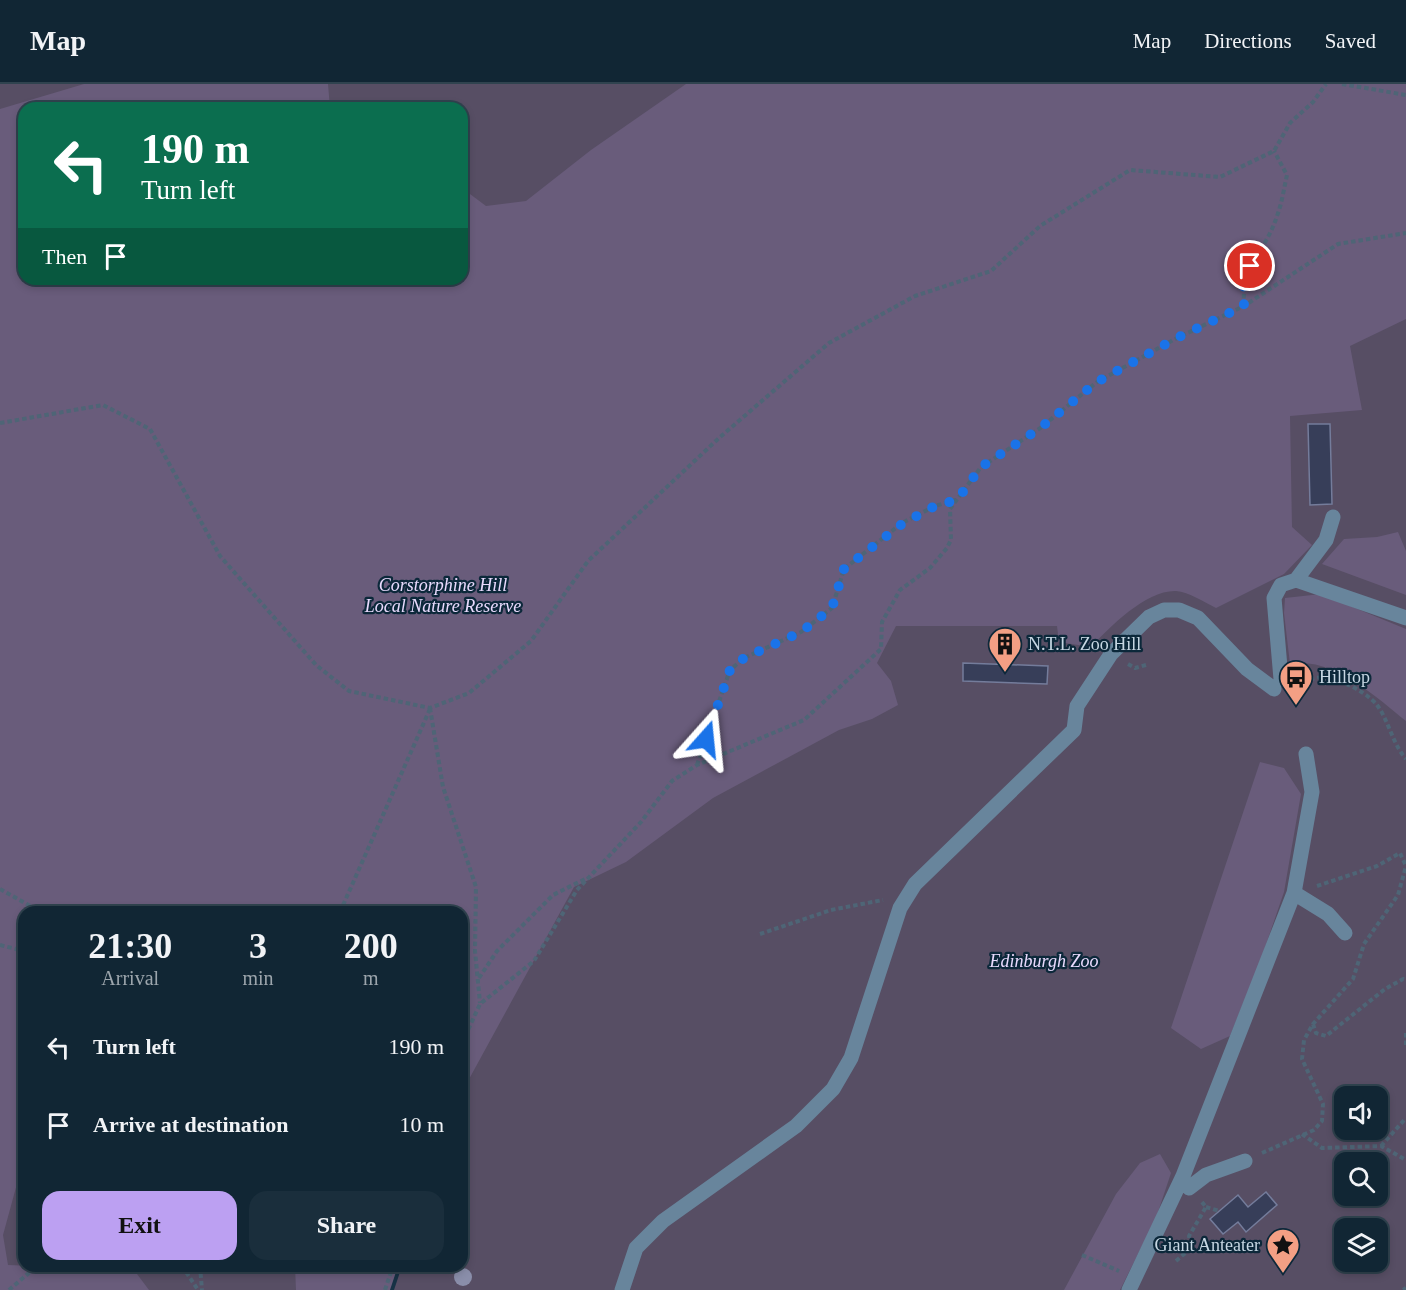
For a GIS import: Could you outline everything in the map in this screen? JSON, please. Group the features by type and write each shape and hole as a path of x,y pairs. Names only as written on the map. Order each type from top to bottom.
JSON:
{"lane":[{"path":"622,1290 636,1248 663,1221 796,1126 833,1089 851,1058 900,908 915,884 1074,730 1077,706 1101,667 1149,617 1164,610 1179,610 1198,618 1247,669 1277,684 1274,598 1281,585 1296,580 1326,540 1333,517"},
{"path":"1296,580 1406,618"},
{"path":"1193,1194 1294,893 1312,792 1306,754"},
{"path":"1294,893 1328,914 1345,933"},
{"path":"1133,1284 1206,1175 1245,1161"}],"path":[{"path":"0,423 103,405 150,429 220,556 316,665 349,691 430,708 469,693 531,641 588,561 719,438 829,343 915,296 991,271 1041,226 1130,170 1220,177 1274,151 1290,123 1313,102 1326,84"},
{"path":"1342,84 1406,94"},
{"path":"1244,306 1243,288 1250,266 1277,217 1287,175 1274,151"},
{"path":"468,1030 480,1004 534,961 577,890 641,822 672,782 697,765 804,720 881,649 882,622 900,590 930,568 946,548 951,540 950,509 981,467 1039,429 1097,382 1177,338 1244,306 1338,244 1406,233"},
{"path":"697,765 730,670 744,658 801,632 832,608 844,569 902,524 935,506 957,500"},
{"path":"1310,680 1321,675 1336,679 1376,703 1406,759"},
{"path":"343,906 430,708"},
{"path":"430,708 443,787 476,887 475,951 480,1004"},
{"path":"1245,1161 1314,1130 1322,1120 1323,1104 1302,1059 1304,1040 1313,1024 1353,979 1364,944 1398,896 1406,866 1400,853 1391,856 1377,866 1321,883 1312,891 1308,902"},
{"path":"478,979 497,951 553,895 589,877"},
{"path":"0,889 30,906"},
{"path":"760,934 831,910 908,895"},
{"path":"0,945 18,950"},
{"path":"1313,1024 1316,1033 1326,1036 1385,989 1403,979 1406,980"},
{"path":"1406,1033 1406,1045"},
{"path":"1381,1146 1406,1118"},
{"path":"1302,1134 1322,1148 1381,1146 1406,1160"},
{"path":"1176,1261 1191,1248 1189,1236 1193,1194 1219,1211"},
{"path":"1082,1255 1133,1284"},
{"path":"9,1290 31,1272"},
{"path":"186,1272 200,1290"},
{"path":"200,1272 200,1290"},
{"path":"385,1290 391,1272"}],"green space":[{"name":"Edinburgh Zoo","path":"0,84 1406,84 1406,1290 394,1290 400,1272 468,1272 468,906 18,906 18,1272 395,1272 388,1290 0,1290"},
{"name":"Corstorphine Hill Local Nature Reserve","path":"84,84 328,84 330,102 24,102"},
{"name":"Corstorphine Hill Local Nature Reserve","path":"686,84 1406,84 1406,319 1350,346 1362,410 1290,416 1292,527 1312,545 1284,574 1216,608 1181,592 1165,592 1129,611 1091,647 1059,642 1057,626 896,626 877,663 891,681 898,705 872,719 839,730 713,798 626,862 574,887 468,1081 468,906 18,906 18,1180 3,1235 8,1265 18,1265 18,1272 136,1272 149,1290 0,1290 0,109 18,104 18,285 468,285 468,192 486,206 526,201 591,150"},
{"path":"1398,532 1406,551 1406,595 1322,564 1344,539 1377,537"},
{"path":"1321,594 1406,629 1406,721 1367,690 1337,672 1306,663 1290,664 1284,613 1285,598"},
{"path":"1260,762 1284,768 1301,794 1284,892 1261,959 1230,1036 1201,1049 1171,1028"},
{"path":"1160,1154 1171,1173 1156,1218 1120,1290 1064,1290 1116,1194 1140,1163"},
{"path":"295,1272 396,1272 390,1290 296,1290"}],"building":[{"path":"1308,424 1330,424 1332,504 1310,505"},
{"name":"N.T.L. Zoo Hill","path":"963,663 1048,666 1047,684 963,681"},
{"path":"1266,1192 1277,1205 1246,1232 1238,1222 1223,1234 1210,1219 1238,1195 1248,1207"}],"place":[{"name":"N.T.L. Zoo Hill","path":"1005,673"},
{"name":"Hilltop","path":"1296,706"},
{"name":"Giant Anteater","path":"1283,1274"}],"route":[{"path":"706,739 730,670 744,658 801,632 832,608 844,569 902,524 935,506 957,500 981,467 1039,429 1097,382 1177,338 1244,306 1243,288 1250,266"}]}
